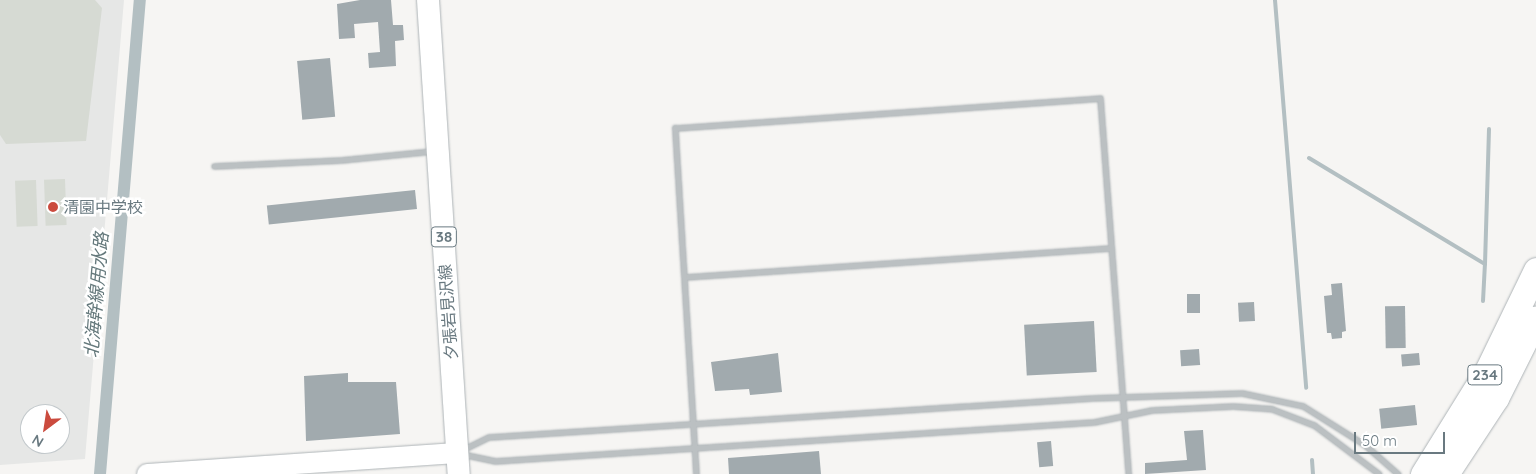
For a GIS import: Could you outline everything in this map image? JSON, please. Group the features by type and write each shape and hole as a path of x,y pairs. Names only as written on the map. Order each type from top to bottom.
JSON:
{"highway":[{"name":"234","path":"1446,474 1496,398 1530,312 1536,270"},
{"name":"234","path":"1423,474 1488,370 1530,312"}],"main road":[{"name":"夕張岩見沢線","path":"428,0 458,463"}],"street":[{"path":"696,474 675,128 1100,98 1128,474"},
{"path":"214,166 341,160 438,150"},
{"path":"684,277 1111,248"},
{"path":"458,463 489,437 1122,398 1242,393 1303,406 1337,425 1398,474"},
{"path":"148,474 495,461 1094,422 1124,414 1233,406 1272,409 1314,425 1379,474"}],"shaded area":[{"name":"清園中学校","path":"0,0 124,0 85,459 0,465"},
{"path":"0,0 95,0 102,8 86,141 6,144 0,135"},
{"path":"65,179 67,225 46,226 44,180"},
{"path":"36,180 38,226 17,227 15,181"}],"building":[{"path":"360,0 391,0 393,25 403,25 404,40 395,41 396,66 369,68 368,53 380,52 378,22 354,24 355,38 339,39 337,4"},
{"path":"330,58 335,117 302,120 297,61"},
{"path":"415,190 417,209 269,224 267,206"},
{"path":"1342,283 1346,331 1342,332 1342,338 1332,339 1331,333 1327,333 1324,296 1332,295 1331,284"},
{"path":"1187,294 1200,294 1200,313 1187,313"},
{"path":"1254,302 1255,321 1239,322 1238,303"},
{"path":"1385,306 1405,306 1406,348 1386,348"},
{"path":"1094,321 1097,372 1027,376 1024,325"},
{"path":"1199,349 1200,365 1181,366 1180,350"},
{"path":"778,353 782,392 750,395 749,389 715,391 711,362"},
{"path":"1419,353 1420,365 1402,367 1401,355"},
{"path":"348,373 348,382 396,382 400,434 306,441 304,376"},
{"path":"1415,405 1417,425 1381,429 1379,409"},
{"path":"1203,430 1206,470 1145,474 1145,463 1187,460 1184,431"},
{"path":"1051,441 1053,466 1039,467 1037,442"},
{"path":"819,451 821,474 729,474 728,458"}],"waterway":[{"name":"北海幹線用水路","path":"100,474 140,0"},
{"path":"1275,0 1306,388"},
{"path":"1309,158 1485,264 1489,129"},
{"path":"1483,301 1485,264"},
{"path":"1312,460 1313,474"}],"place":[{"name":"清園中学校","path":"53,207"}]}
